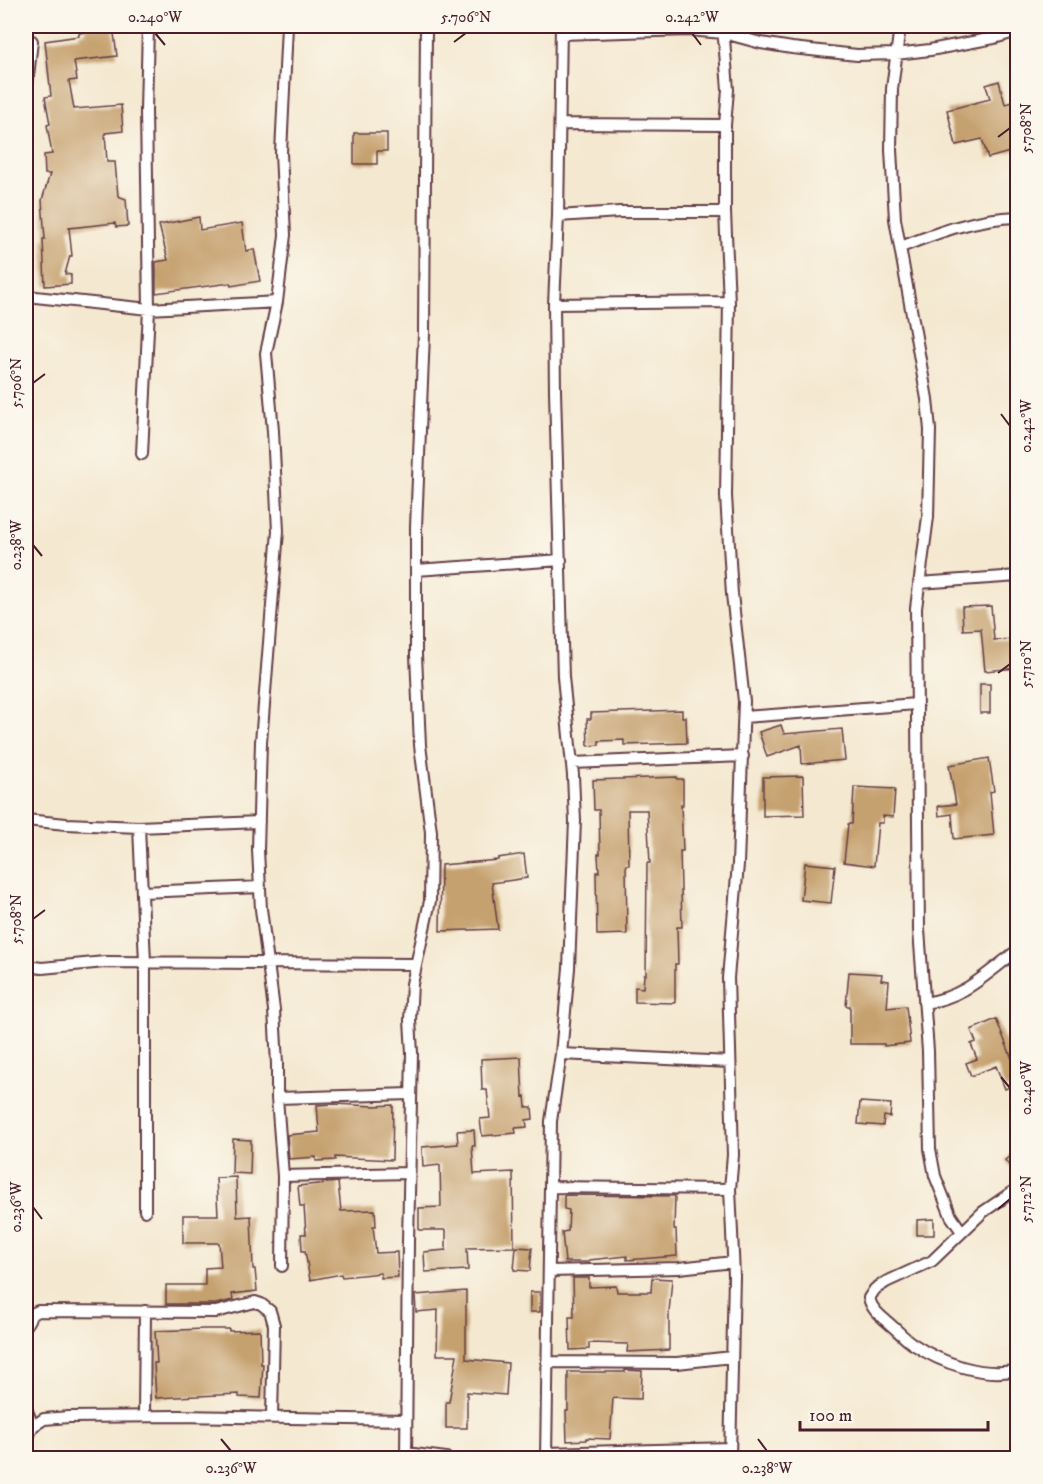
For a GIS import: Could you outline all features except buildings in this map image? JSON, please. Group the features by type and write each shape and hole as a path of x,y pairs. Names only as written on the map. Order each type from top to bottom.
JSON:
{"street":[{"path":"141,454 149,309 146,111 148,26"},
{"path":"282,1266 283,1176 277,1098 278,1064 260,887 259,822 261,741 278,531 266,353 277,302 285,235 281,153 287,26"},
{"path":"426,26 424,334 420,397 416,570 418,724 431,832 430,901 411,984 412,1053 405,1420 406,1456 446,1458"},
{"path":"900,26 892,89 891,150 896,219 927,399 930,430 929,499 916,608 919,930 928,1051 929,1132 935,1176 951,1216 962,1232"},
{"path":"724,29 728,90 725,125 725,212 729,302 726,496 732,594 744,701 738,864 728,978 733,1155 730,1189 733,1262 730,1453 546,1456 551,1120 561,1054 572,913 575,821 563,677 557,448 555,304 561,30 724,29 761,43 856,55 896,54 994,38 1017,31"},
{"path":"26,94 32,41"},
{"path":"560,124 725,125"},
{"path":"558,216 619,212 725,212"},
{"path":"901,247 970,223 990,218 1017,217"},
{"path":"26,296 149,309 277,302"},
{"path":"555,304 729,302"},
{"path":"416,570 561,560"},
{"path":"919,583 1017,576"},
{"path":"744,717 916,704"},
{"path":"572,764 743,756"},
{"path":"26,820 139,827 259,822"},
{"path":"139,827 145,962 145,1211"},
{"path":"142,892 260,887"},
{"path":"924,1003 942,1001 961,993 1017,950"},
{"path":"26,966 42,968 105,962 415,964"},
{"path":"561,1054 730,1062"},
{"path":"277,1098 411,1094"},
{"path":"283,1176 409,1173"},
{"path":"550,1187 730,1189"},
{"path":"1017,1188 984,1212 932,1261 886,1282 875,1289 869,1298 871,1306 910,1343 934,1357 995,1374 1017,1370"},
{"path":"549,1271 679,1268 733,1262"},
{"path":"26,1325 32,1314 38,1311 216,1312 255,1302 261,1304 270,1311 274,1325 272,1417"},
{"path":"144,1416 145,1311"},
{"path":"547,1362 677,1363 732,1357"},
{"path":"26,1408 33,1426"},
{"path":"26,1441 33,1426 44,1419 69,1416 405,1420"}]}
